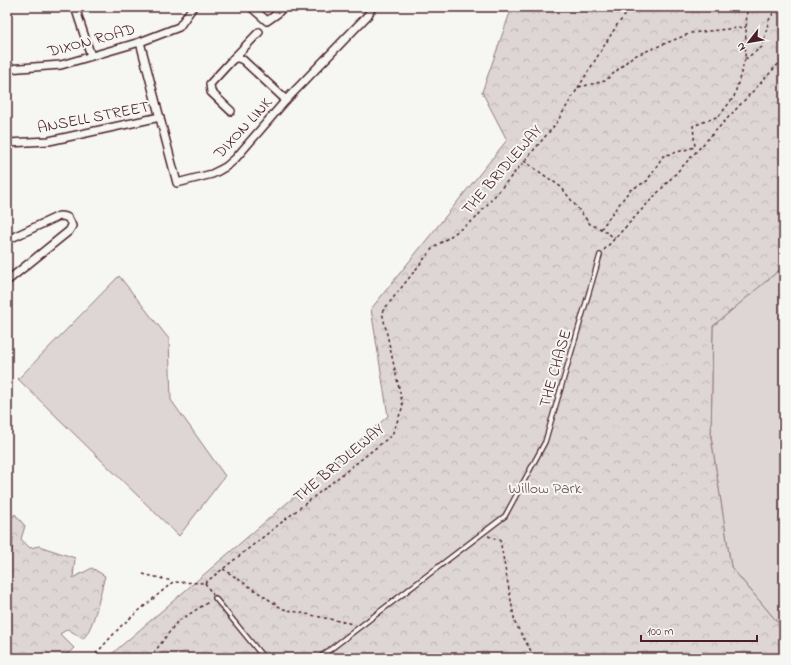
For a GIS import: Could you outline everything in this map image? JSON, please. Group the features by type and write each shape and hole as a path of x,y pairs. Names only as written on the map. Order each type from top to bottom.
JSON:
{"street":[{"path":"75,7 91,56"},
{"name":"DIXON ROAD","path":"7,69 61,65 140,42 179,27 193,7"},
{"path":"251,7 267,21 277,14 283,7"},
{"name":"DIXON LINK","path":"140,42 177,183 212,174 228,166 286,100 368,15 371,10 370,7"},
{"path":"231,111 213,94 210,90 210,84 259,32"},
{"path":"233,59 239,58 243,60 286,100"},
{"name":"ANSELL STREET","path":"7,143 49,141 160,117"},
{"path":"7,240 59,216 65,216 69,219 72,226 69,231 7,281"}],"lane":[{"name":"THE CHASE","path":"319,658 505,516 545,442 600,255"},
{"path":"215,598 264,658"}],"path":[{"name":"THE BRIDLEWAY","path":"205,584 392,435 403,406 382,312 432,249 475,219 555,125 618,25 632,7"},
{"path":"602,229 630,190 647,181 663,156 695,147 693,126 719,116 734,97 745,60 747,7"},
{"path":"745,60 762,47 769,20 777,7"},
{"path":"578,87 605,81 632,57 691,33 746,28"},
{"path":"600,255 784,58"},
{"path":"524,161 561,187 590,224 602,229 615,238"},
{"path":"481,534 500,540 515,623 535,658"},
{"path":"223,569 283,609 360,626"},
{"path":"143,574 173,582 205,584 215,598 177,622 150,658"},
{"path":"92,658 122,625 173,582"}],"green space":[{"name":"Willow Park","path":"512,7 784,7 784,266 713,326 711,437 731,567 784,630 784,658 107,658 388,416 371,309 507,140 482,92"},
{"path":"784,266 784,630 731,567 711,437 713,326"},
{"path":"119,276 169,339 171,400 225,476 179,536 18,379"},
{"path":"15,514 25,526 21,539 30,548 39,546 75,558 73,578 92,568 105,576 94,618 83,639 68,629 60,634 74,648 63,658 7,658 7,554 12,551 13,538 7,528 7,522"},
{"path":"7,528 13,537 12,551 7,554"}]}
